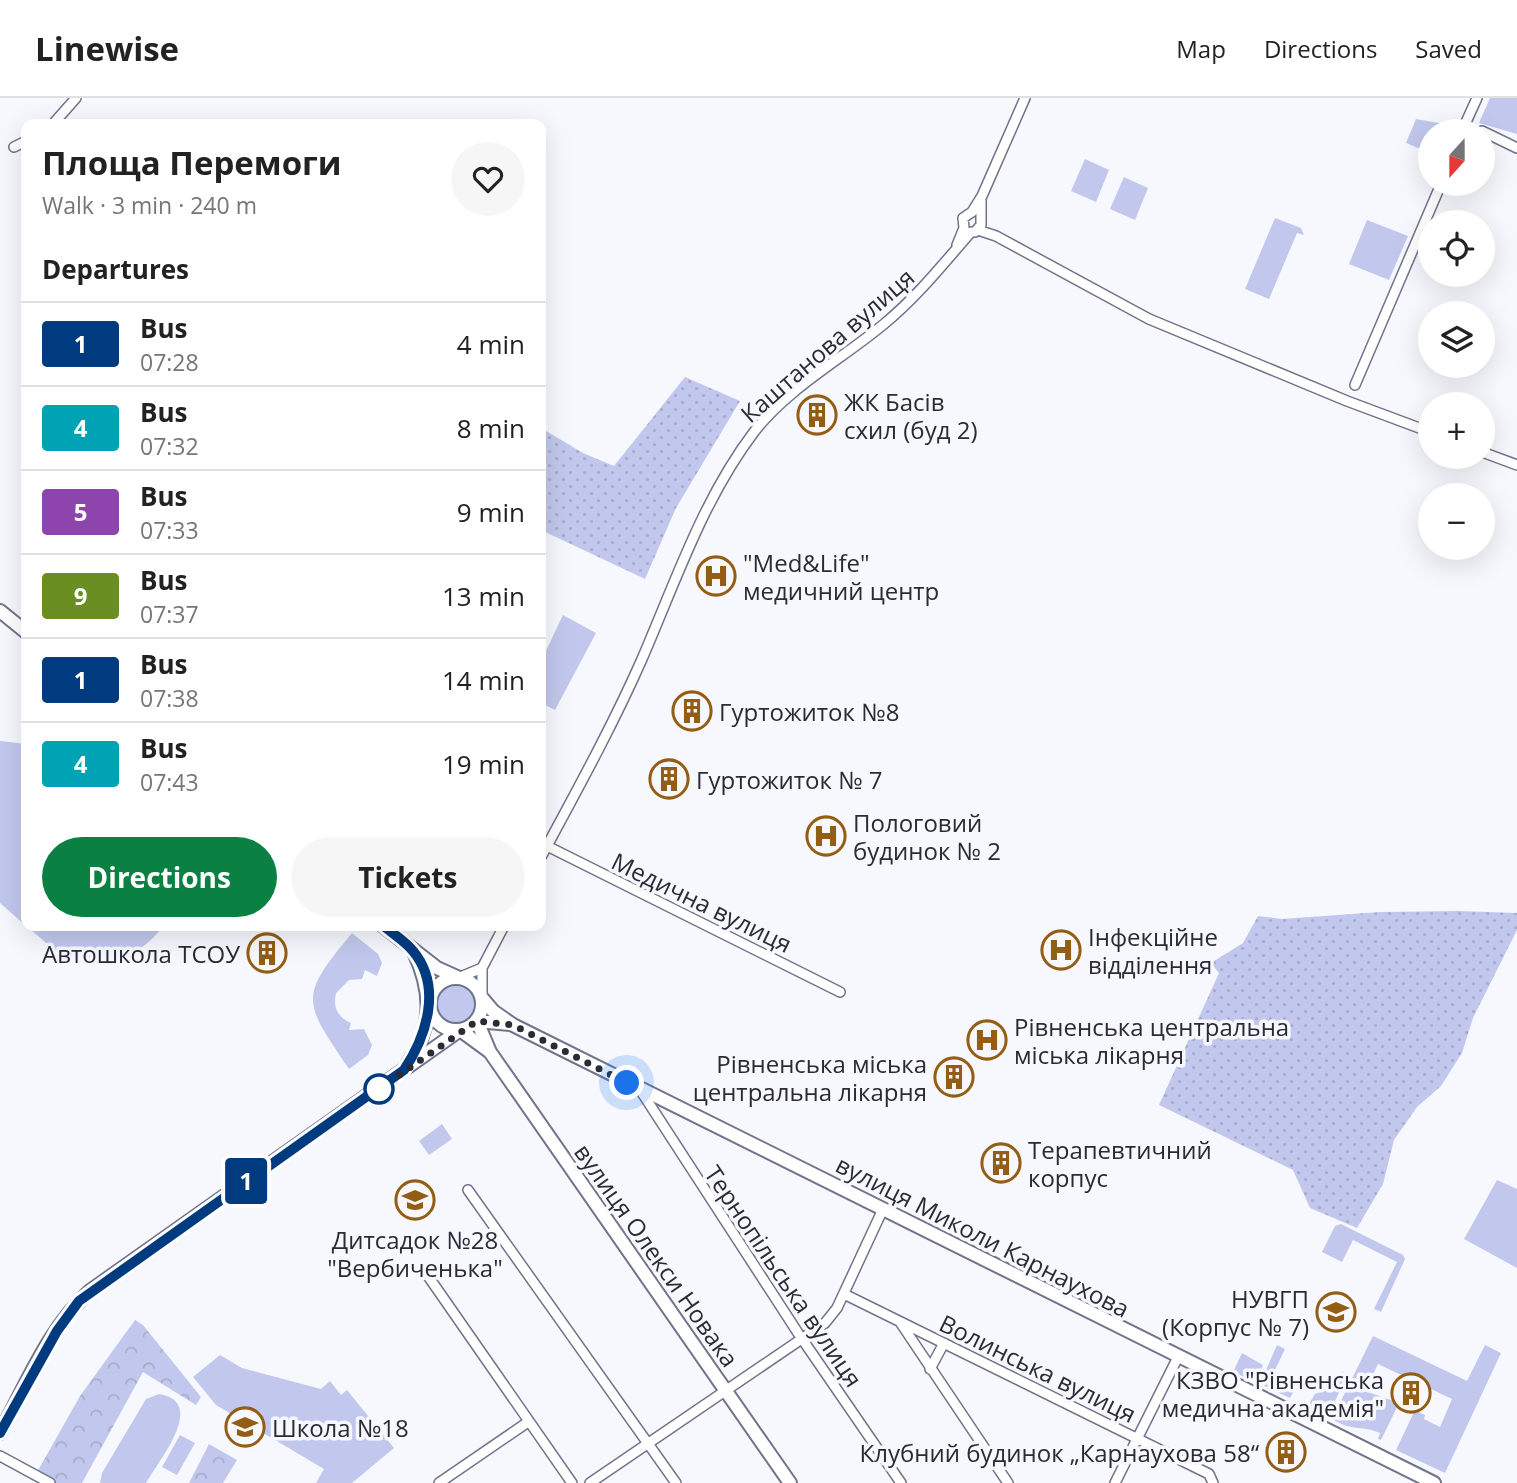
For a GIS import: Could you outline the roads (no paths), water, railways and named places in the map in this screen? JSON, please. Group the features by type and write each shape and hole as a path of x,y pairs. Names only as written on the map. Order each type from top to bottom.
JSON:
{"main road":[{"path":"0,611 21,628"},
{"path":"0,1433 57,1331 79,1301 460,1030 477,1021 482,1010 482,998 476,986 437,968 389,931"},
{"path":"414,952 425,976 430,1003 439,1024 460,1030"},
{"path":"404,1070 424,1032 436,988 442,982 458,978"},
{"name":"вулиця Миколи Карнаухова","path":"482,998 493,1011 513,1025 1434,1483"},
{"name":"вулиця Миколи Карнаухова","path":"477,1021 513,1025"},
{"name":"вулиця Олекси Новака","path":"477,1021 490,1052 790,1483"},
{"name":"вулиця Олекси Новака","path":"460,1030 490,1052"}],"street":[{"path":"57,119 76,98"},
{"name":"Каштанова вулиця","path":"547,846 640,663 694,537 736,458 756,430 806,383 885,323 938,273 974,224 982,196 1025,98"},
{"path":"1468,119 1477,98"},
{"path":"1495,137 1517,148"},
{"path":"13,147 21,143"},
{"path":"1355,385 1436,196"},
{"path":"974,224 1149,318 1347,401 1418,428"},
{"path":"1495,457 1517,465"},
{"name":"Медична вулиця","path":"547,846 840,992"},
{"path":"482,998 482,968 502,931"},
{"path":"458,978 482,968"},
{"name":"Тернопільська вулиця","path":"639,1088 803,1340 901,1483"},
{"path":"468,1190 676,1483"},
{"path":"590,1483 803,1340 832,1316 883,1209"},
{"path":"428,1276 572,1483"},
{"name":"Волинська вулиця","path":"844,1294 1137,1439 1214,1481"},
{"path":"899,1321 1007,1483"},
{"path":"930,1369 944,1343"},
{"path":"1115,1483 1178,1357"},
{"path":"439,1483 528,1422"},
{"path":"0,1456 50,1483"}],"place":[{"name":"ЖК Басів схил (буд 2)","path":"817,415"},
{"name":"\"Med&Life\" медичний центр","path":"716,576"},
{"name":"Гуртожиток №8","path":"692,711"},
{"name":"Гуртожиток № 7","path":"669,779"},
{"name":"Пологовий будинок № 2","path":"826,836"},
{"name":"Інфекційне відділення","path":"1061,950"},
{"name":"Автошкола ТСОУ","path":"267,953"},
{"name":"Рівненська центральна міська лікарня","path":"987,1040"},
{"name":"Рівненська міська центральна лікарня","path":"954,1077"},
{"name":"Терапевтичний корпус","path":"1001,1163"},
{"name":"Дитсадок №28 \"Вербиченька\"","path":"415,1200"},
{"name":"НУВГП (Корпус № 7)","path":"1336,1312"},
{"name":"КЗВО \"Рівненська медична академія\"","path":"1411,1393"},
{"name":"Школа №18","path":"245,1427"},
{"name":"Клубний будинок „Карнаухова 58“","path":"1286,1452"}]}
